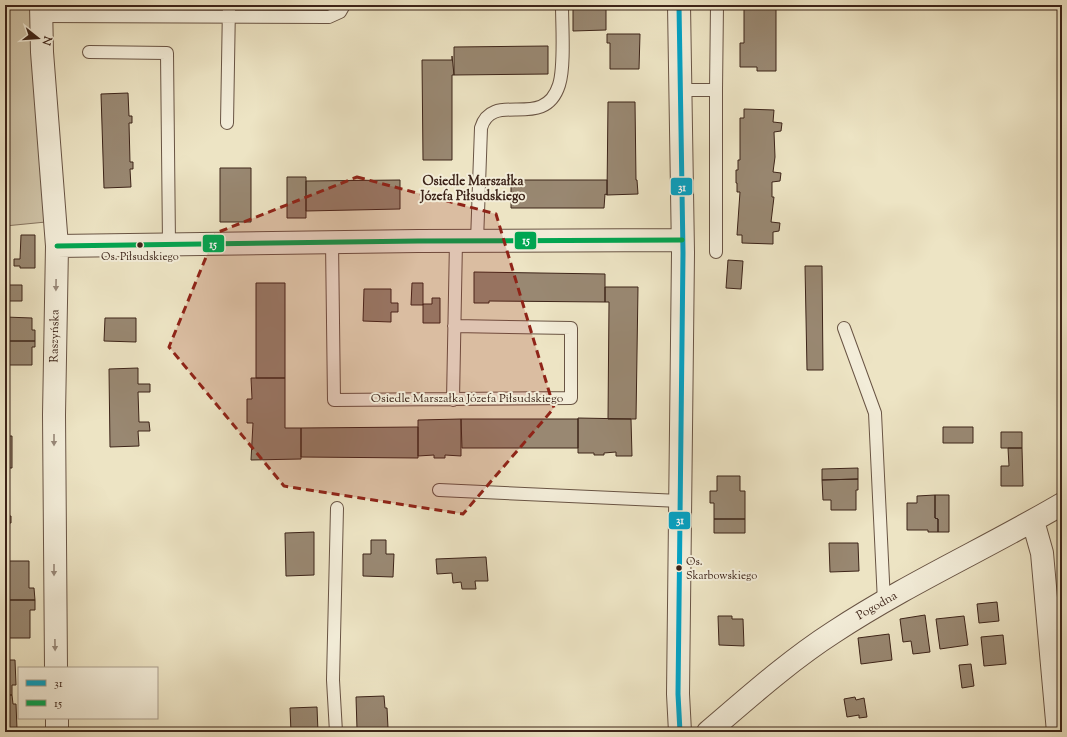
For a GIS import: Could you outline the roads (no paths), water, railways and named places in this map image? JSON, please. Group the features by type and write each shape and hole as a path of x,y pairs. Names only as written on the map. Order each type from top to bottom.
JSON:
{"street":[{"path":"679,5 682,240 678,686 680,732"},
{"name":"Raszyńska","path":"41,10 47,127 57,246 54,415 56,667"},
{"path":"57,246 332,242 682,240"},
{"name":"Pogodna","path":"708,732 765,683 834,632 884,602 1062,504"},
{"path":"1033,521 1042,553 1058,732"},
{"path":"56,719 57,732"}],"lane":[{"path":"41,10 229,10 329,17 340,12 344,5"},
{"path":"453,400 454,326 467,241 481,128 488,114 495,111 536,109 544,106 556,94 561,74 562,5"},
{"path":"716,5 716,252"},
{"path":"227,123 229,10"},
{"path":"89,52 167,52 169,244"},
{"path":"681,90 716,90"},
{"name":"Osiedle Marszałka Józefa Piłsudskiego","path":"332,242 334,400 571,398 571,328 454,326"},
{"path":"844,328 875,413 884,602"},
{"path":"439,490 680,501"},
{"path":"336,732 333,680 337,508"}],"place":[{"name":"Os. Piłsudskiego","path":"140,245"},
{"name":"Os. Skarbowskiego","path":"679,568"}],"district":[{"name":"Osiedle Marszałka Józefa Piłsudskiego","path":"473,190"}]}
